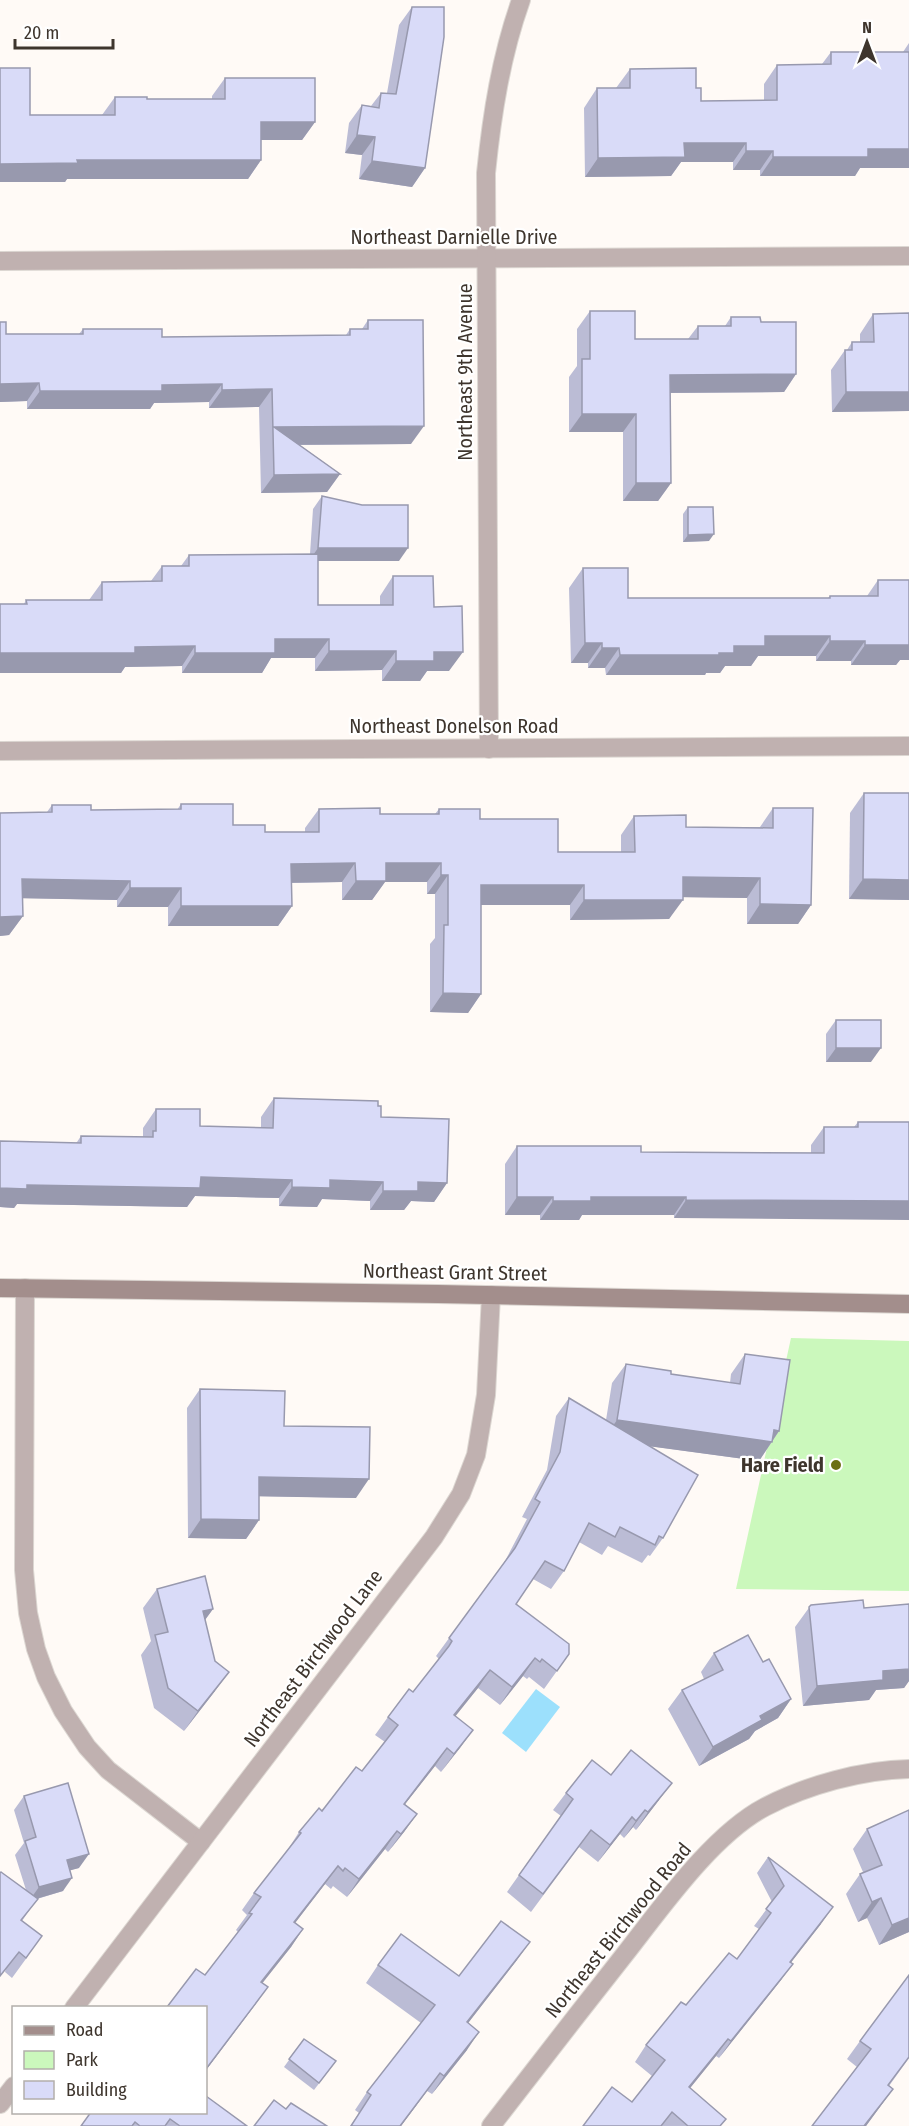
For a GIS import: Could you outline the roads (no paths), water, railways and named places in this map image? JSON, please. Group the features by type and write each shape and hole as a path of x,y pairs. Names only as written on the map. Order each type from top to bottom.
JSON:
{"street":[{"name":"Northeast 9th Avenue","path":"489,749 486,173 492,112 508,34 521,0"},
{"name":"Northeast Darnielle Drive","path":"0,261 909,256"},
{"name":"Northeast Donelson Road","path":"0,751 909,746"},
{"name":"Northeast Grant Street","path":"0,1288 909,1304"},
{"path":"25,1288 24,1570 28,1613 36,1649 46,1677 63,1711 87,1747 108,1770 201,1842"},
{"name":"Northeast Birchwood Lane","path":"75,2006 434,1537 461,1494 476,1455 486,1395 491,1295"},
{"name":"Northeast Birchwood Road","path":"490,2126 679,1884 742,1822 765,1807 824,1782 895,1769 909,1769"},
{"path":"0,2104 12,2089"}],"water":[{"path":"536,1689 560,1707 526,1752 502,1733"}],"place":[{"name":"Hare Field","path":"836,1465"}]}
